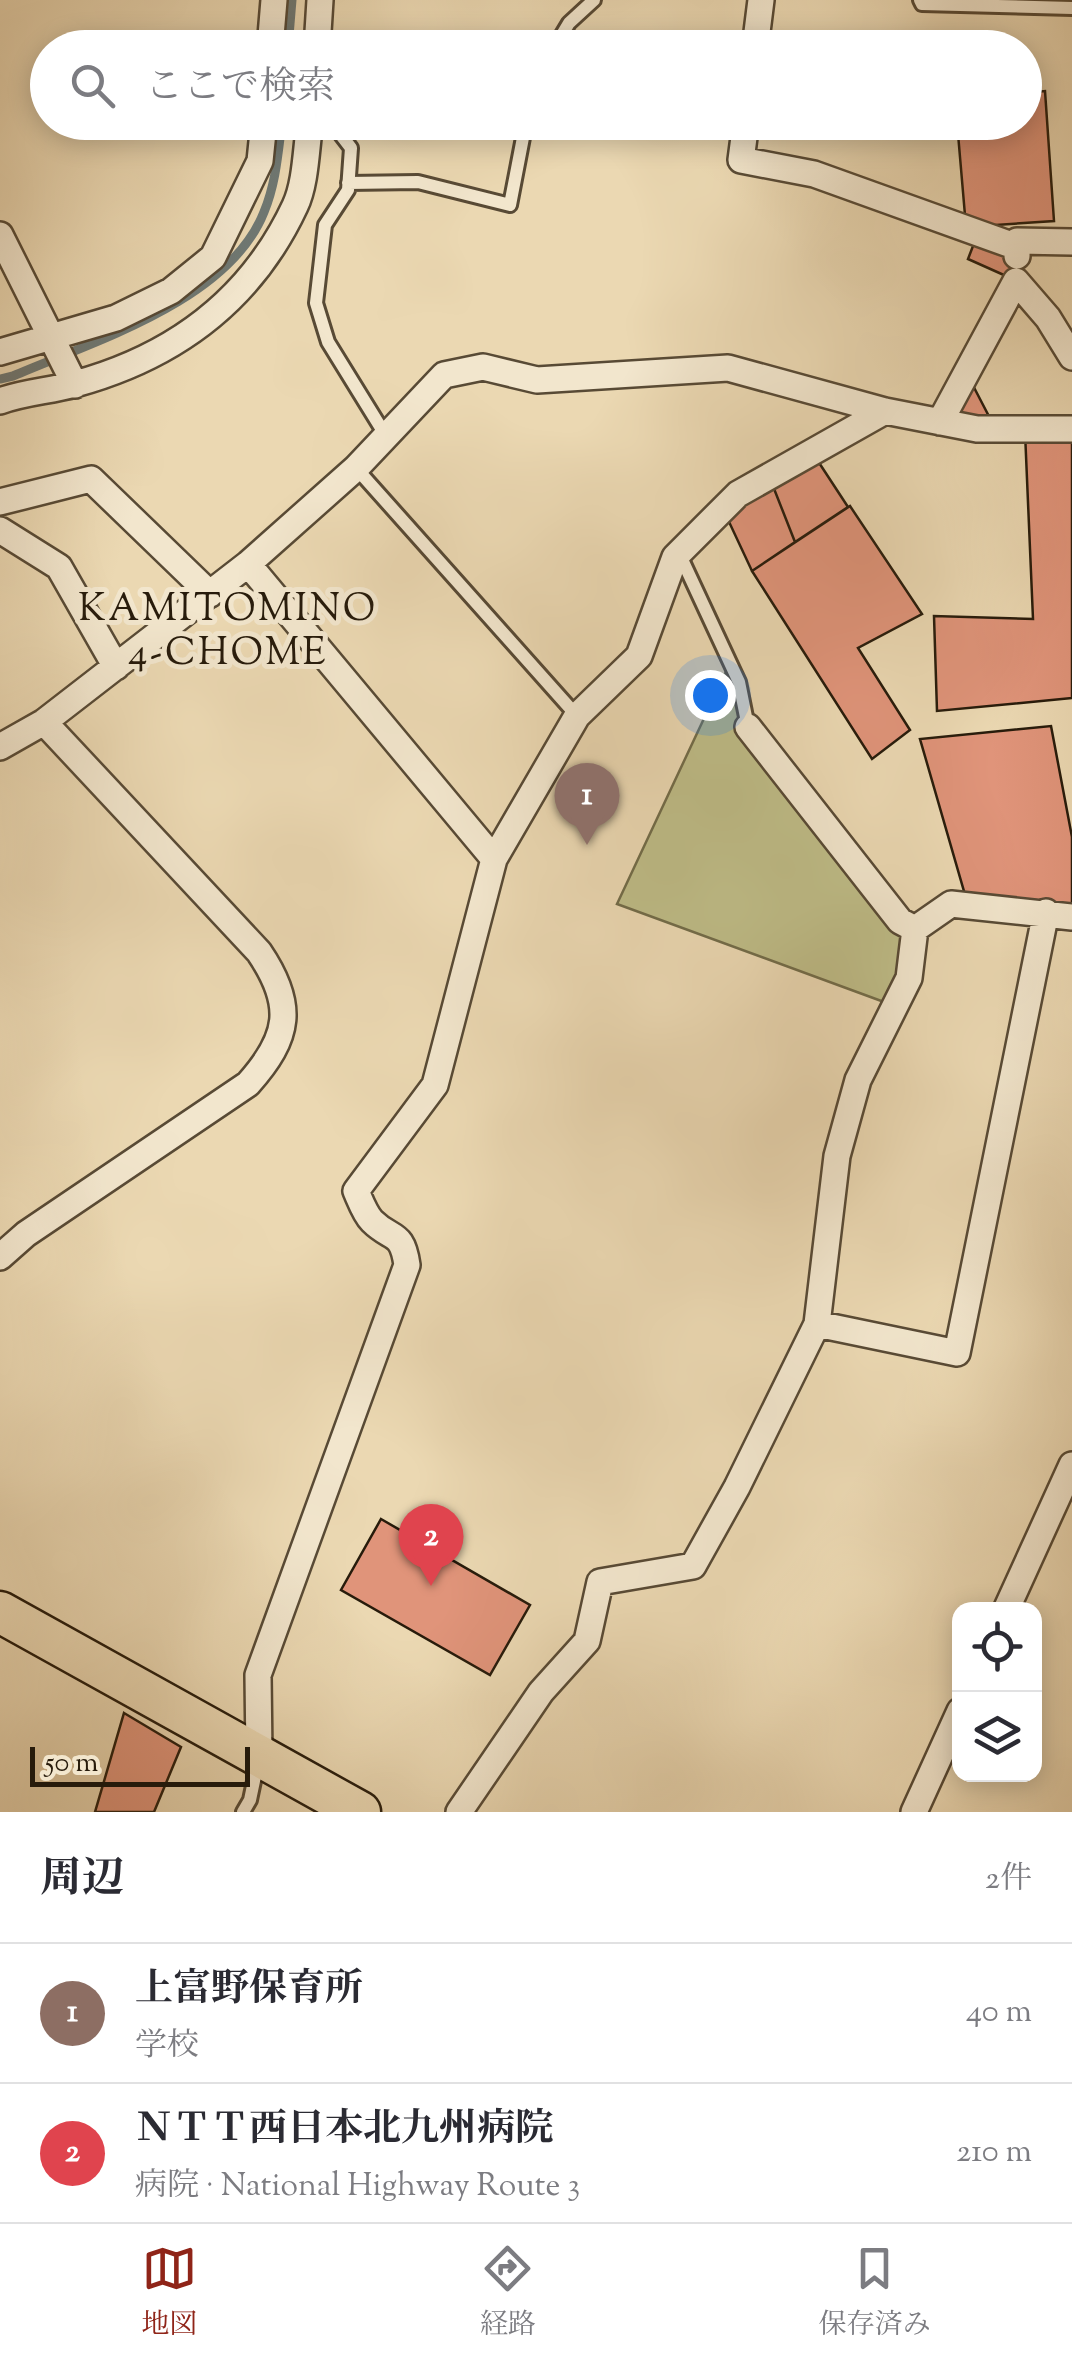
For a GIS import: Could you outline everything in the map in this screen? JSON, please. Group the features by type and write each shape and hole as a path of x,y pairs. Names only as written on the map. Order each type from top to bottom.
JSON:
{"highway":[{"path":"0,1612 360,1812"}],"street":[{"path":"272,30 274,0"},
{"path":"318,30 320,0"},
{"path":"757,30 761,0"},
{"path":"0,352 116,318 171,292 212,256 260,161 262,140"},
{"path":"0,401 75,384 143,361 220,311 258,268 297,203 307,140"},
{"path":"744,140 741,160 814,174 1018,246"},
{"path":"0,234 75,384"},
{"path":"940,422 1016,281 1018,241 1072,242"},
{"path":"1016,281 1048,318 1072,357"},
{"path":"0,746 44,722 248,564 387,438 444,374 483,367 536,380 728,368 885,411 976,429 1072,429"},
{"path":"259,1756 258,1674 408,1265 404,1244 370,1220 356,1190 435,1085 494,859 577,716 640,656 679,552 738,494 885,411"},
{"path":"0,502 91,479 210,594"},
{"path":"0,530 59,567 116,667"},
{"path":"248,564 494,859"},
{"path":"0,1257 26,1234 248,1084 272,1058 281,1034 284,1006 276,976 259,952 44,722"},
{"path":"748,727 898,919 915,929"},
{"path":"458,1812 541,1692 586,1641 600,1582 693,1566 737,1487 817,1324 837,1156 858,1080 909,978 915,929 950,904 1072,917"},
{"path":"817,1324 957,1354 1046,912"},
{"path":"1011,1602 1060,1517 1072,1465"},
{"path":"914,1812 952,1729"}],"lane":[{"path":"564,30 594,0"},
{"path":"920,0 922,4 1072,8"},
{"path":"345,140 351,148 348,190 325,225 316,304 328,342 387,438"},
{"path":"348,183 418,182 510,205 523,140"},
{"path":"356,468 577,716"},
{"path":"679,552 739,682 748,727"},
{"path":"244,1812 259,1756"}],"shaded area":[{"path":"730,663 748,727 915,929 895,1006 617,904"}],"building":[{"path":"1045,91 1054,221 966,227 959,140 1042,140"},
{"path":"978,233 1016,247 1015,280 968,259"},
{"path":"967,374 995,428 940,421"},
{"path":"1072,430 1072,698 937,711 934,616 1033,619 1025,432"},
{"path":"812,452 848,507 795,542 769,476"},
{"path":"769,476 795,542 752,571 723,509"},
{"path":"850,506 922,614 858,648 910,730 872,759 752,571"},
{"path":"1051,726 1072,837 1072,918 968,905 920,739"},
{"path":"381,1519 530,1605 490,1675 341,1590"},
{"path":"124,1713 181,1747 154,1812 95,1812"}],"waterway":[{"path":"290,30 292,0"},
{"path":"0,379 156,314 191,294 221,270 246,243 264,212 279,140"}],"place":[{"name":"上富野保育所","path":"587,845"},
{"name":"ＮＴＴ西日本北九州病院","path":"431,1586"}],"district":[{"name":"KAMITOMINO 4-CHOME","path":"228,633"}]}
